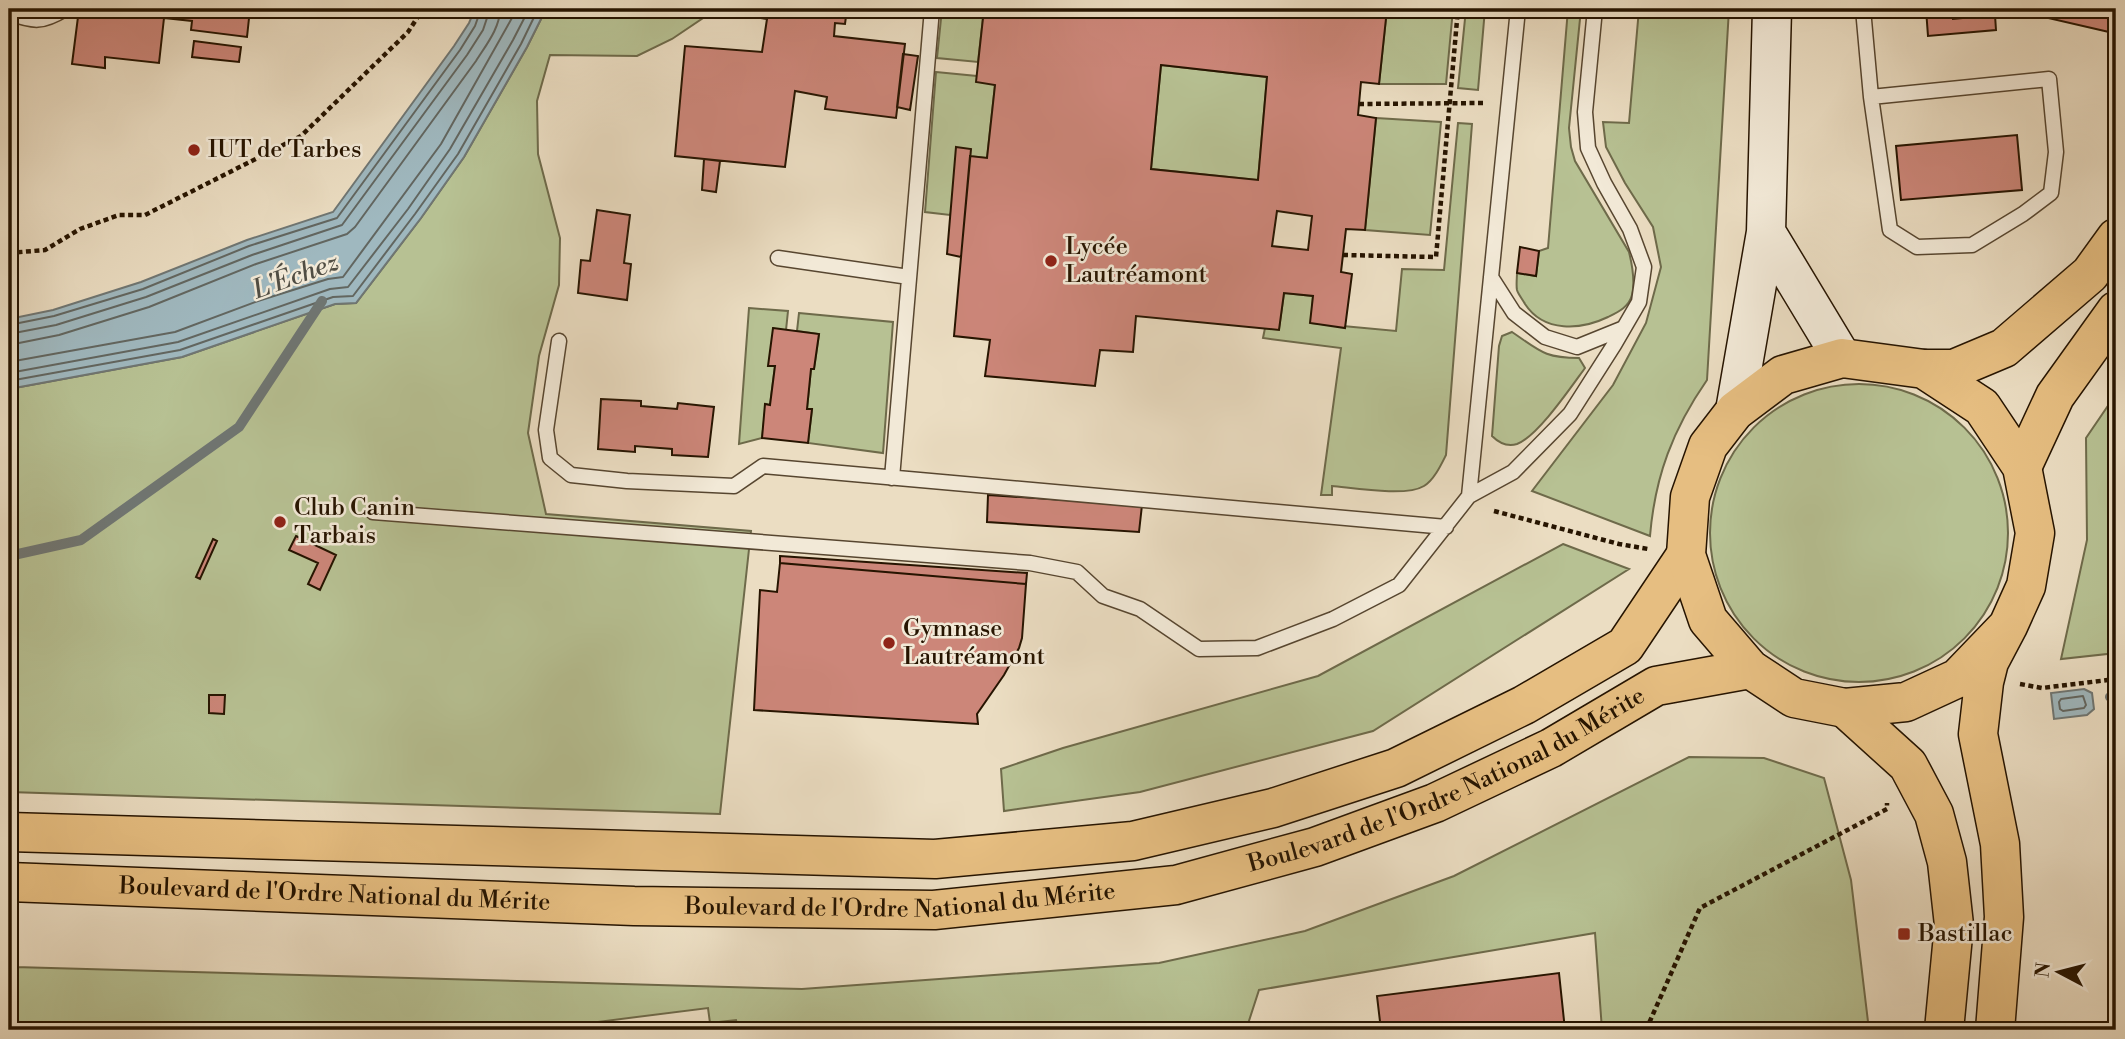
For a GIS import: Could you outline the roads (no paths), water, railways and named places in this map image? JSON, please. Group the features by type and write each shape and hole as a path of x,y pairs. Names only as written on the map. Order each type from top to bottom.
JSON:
{"main road":[{"path":"1735,411 1766,232 1772,9"},
{"path":"1766,232 1842,358"},
{"path":"2008,626 1958,678 1906,702 1845,708 1794,698 1750,670 1708,620 1686,555 1690,497 1708,446 1735,411 1783,375 1842,358 1923,369 1954,369 2004,348 2090,274 2116,239"},
{"path":"2022,467 2055,396 2116,311"},
{"path":"1923,369 1982,407 2022,467 2035,533 2026,586 1989,662 1983,682 1978,734 2000,844 2004,917 1995,1030"},
{"name":"Boulevard de l'Ordre National du Mérite","path":"9,832 935,859 1133,841 1273,808 1396,768 1524,705 1625,646 1686,555"},
{"name":"Boulevard de l'Ordre National du Mérite","path":"9,882 634,906 934,910 1176,885 1315,847 1435,803 1551,748 1656,686 1750,670"},
{"path":"1845,708 1908,765 1934,814 1947,862 1954,925 1944,1030"}],"lane":[{"path":"9,13 30,21 48,20 65,9"},
{"path":"892,478 932,9"},
{"path":"1469,496 1518,9"},
{"path":"373,512 1030,563 1077,572 1103,596 1140,609 1199,649 1258,648 1334,619 1399,585 1469,496 1513,472 1570,414 1639,302 1644,267 1630,229 1588,148 1585,112 1595,9"},
{"path":"1863,9 1871,97 1890,230 1917,247 1972,245 2023,214 2051,193 2056,152 2049,79 1871,97"},
{"path":"778,258 909,277"},
{"path":"1491,276 1514,313 1545,337 1577,347 1624,328"},
{"path":"559,341 546,430 550,458 570,475 627,481 734,485 763,466 1446,527"}],"water":[{"name":"L'Échez","path":"475,9 546,9 464,157 356,303 335,304 182,357 9,389 9,319 53,310 141,282 247,240 333,212 454,46"},
{"path":"2084,689 2092,693 2094,709 2087,715 2054,719 2051,693"}],"waterway":[{"path":"9,556 81,540 239,427 322,301"},
{"path":"2110,697 2116,696"}],"place":[{"name":"IUT de Tarbes","path":"194,150"},
{"name":"Lycée Lautréamont","path":"1051,261"},
{"name":"Club Canin Tarbais","path":"280,522"},
{"name":"Gymnase Lautréamont","path":"889,643"},
{"name":"Bastillac","path":"1904,934"}]}
